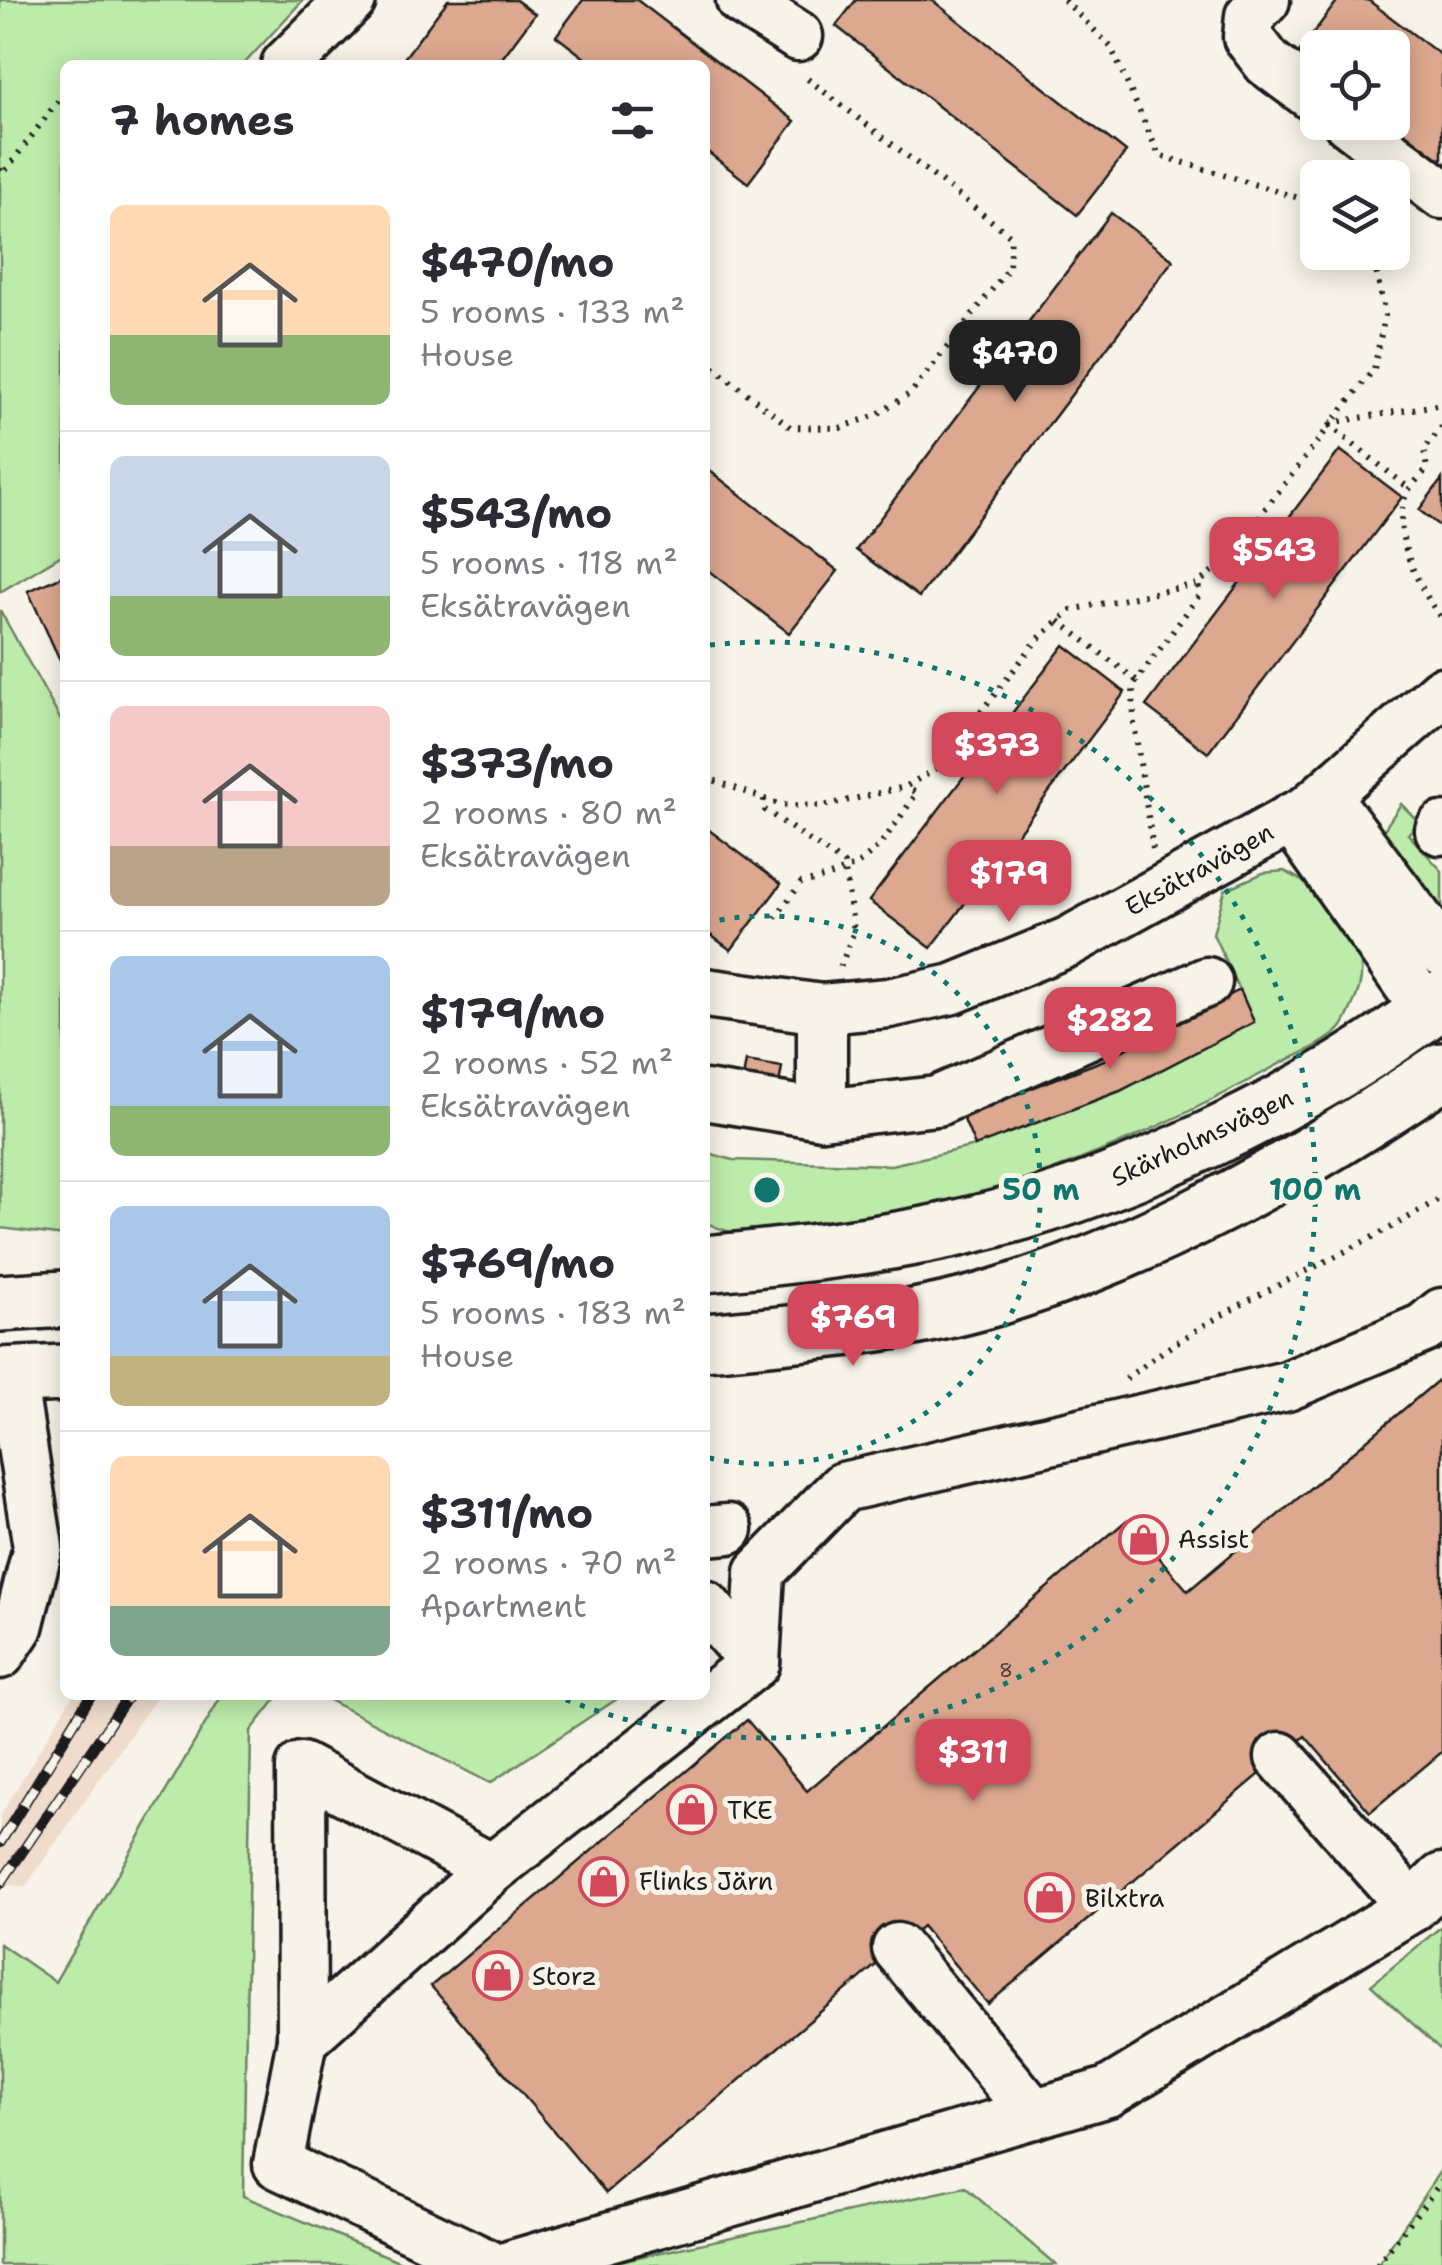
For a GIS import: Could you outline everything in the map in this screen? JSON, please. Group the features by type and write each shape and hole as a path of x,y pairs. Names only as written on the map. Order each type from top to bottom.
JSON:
{"main road":[{"name":"Skärholmsvägen","path":"710,1264 822,1253 958,1228 1103,1183 1274,1107 1437,1010"},
{"path":"710,1341 834,1329 987,1300 1112,1258 1245,1194 1442,1070"},
{"path":"0,1303 60,1299"},
{"path":"6,1376 60,1373"}],"street":[{"path":"291,60 351,0"},
{"path":"741,0 798,36"},
{"path":"1264,0 1250,16 1248,38 1268,62 1300,86"},
{"path":"1372,140 1442,194"},
{"name":"Eksätravägen","path":"710,995 822,1009 889,1002 954,988 1068,942 1309,807 1440,697"},
{"path":"1309,807 1442,951"},
{"name":"Eksätravägen","path":"1309,807 1437,1010"},
{"path":"710,1096 822,1114 936,1101 1207,982"},
{"path":"822,1009 822,1114"},
{"path":"710,1698 755,1663 760,1572 842,1487 1287,1386 1424,1328 1442,1313"},
{"path":"0,1654 18,1627 38,1546 6,1376"},
{"path":"710,1611 755,1663"},
{"path":"302,2040 492,1869 708,1700"},
{"path":"512,2265 1108,2092 1427,1893 1280,1757"},
{"path":"489,2265 278,2164 302,2040 301,1767 492,1869"},
{"path":"896,1948 1034,2114"}],"path":[{"path":"1064,0 1075,3 1112,47 1159,155 1300,198"},
{"path":"710,365 790,427 840,428 876,415 911,393 1009,268 1010,236 801,74 798,36"},
{"path":"0,169 4,174 60,98"},
{"path":"710,779 781,806 822,806 905,787 937,768 1038,640 1072,610 1102,601 1166,594 1198,584 1226,560 1374,369 1386,315 1376,270"},
{"path":"1328,424 1442,404"},
{"path":"1328,424 1410,489"},
{"path":"1442,427 1424,449 1427,469 1410,489 1401,524 1410,561 1442,620"},
{"path":"1155,858 1134,723 1136,680 1200,594 1198,584"},
{"path":"1059,621 1136,680"},
{"path":"775,918 801,883 846,871 871,857 918,792 905,787"},
{"path":"764,799 765,810 844,864 854,931 838,974 855,974"},
{"path":"1116,1426 1108,1394 1161,1350 1391,1230 1442,1196"},
{"path":"1377,2265 1442,2181"}],"shaded area":[{"path":"70,1700 155,1700 25,1887 1,1883 0,1816"}],"green space":[{"path":"0,0 303,0 248,60 60,60 60,556 0,592"},
{"path":"0,610 60,719 60,1235 0,1228"},
{"path":"1401,804 1419,822 1408,834 1442,871 1442,918 1385,857 1383,831"},
{"path":"1284,871 1319,893 1347,925 1356,943 1360,983 1343,1025 1324,1042 1161,1125 1048,1172 990,1191 870,1219 767,1233 743,1234 710,1224 710,1153 733,1160 891,1165 975,1146 1120,1091 1254,1022 1213,934 1225,890 1263,873"},
{"path":"219,1700 275,1700 251,1731 243,2196 408,2265 0,2265 0,1944 55,1982"},
{"path":"329,1700 615,1700 490,1783"},
{"path":"1442,1926 1442,2051 1371,1985"},
{"path":"1442,2168 1442,2265 1378,2265"},
{"path":"965,2187 1056,2265 601,2265"}],"building":[{"path":"448,0 516,0 535,14 501,60 403,60"},
{"path":"583,0 637,0 795,121 748,183 710,154 710,60 587,60 556,36"},
{"path":"856,0 932,0 1126,152 1077,215 836,26"},
{"path":"1338,0 1368,0 1408,30 1316,30"},
{"path":"1410,32 1442,56 1442,165 1409,140"},
{"path":"1111,213 1173,260 919,597 856,550"},
{"path":"1340,450 1402,497 1208,753 1146,706"},
{"path":"710,471 838,571 789,633 710,572"},
{"path":"1442,479 1442,528 1419,510"},
{"path":"60,577 60,660 28,591"},
{"path":"1064,645 1125,692 931,948 869,901"},
{"path":"710,831 781,884 731,950 710,935"},
{"path":"1240,990 1254,1022 1120,1091 975,1146 962,1115 1104,1060"},
{"path":"746,1061 782,1067 777,1095 741,1089"},
{"path":"1442,1377 1442,1752 1370,1812 1305,1736 988,2004 922,1926 606,2193 431,1986 747,1720 807,1791 1127,1520 1188,1591"}],"railway":[{"path":"0,1843 88,1700"},
{"path":"1,1883 126,1700"}],"place":[{"name":"Assist","path":"1143,1539"},
{"name":"TKE","path":"692,1810"},
{"name":"Flinks Järn","path":"604,1881"},
{"name":"Bilxtra","path":"1050,1898"},
{"name":"Storz","path":"497,1976"}]}
